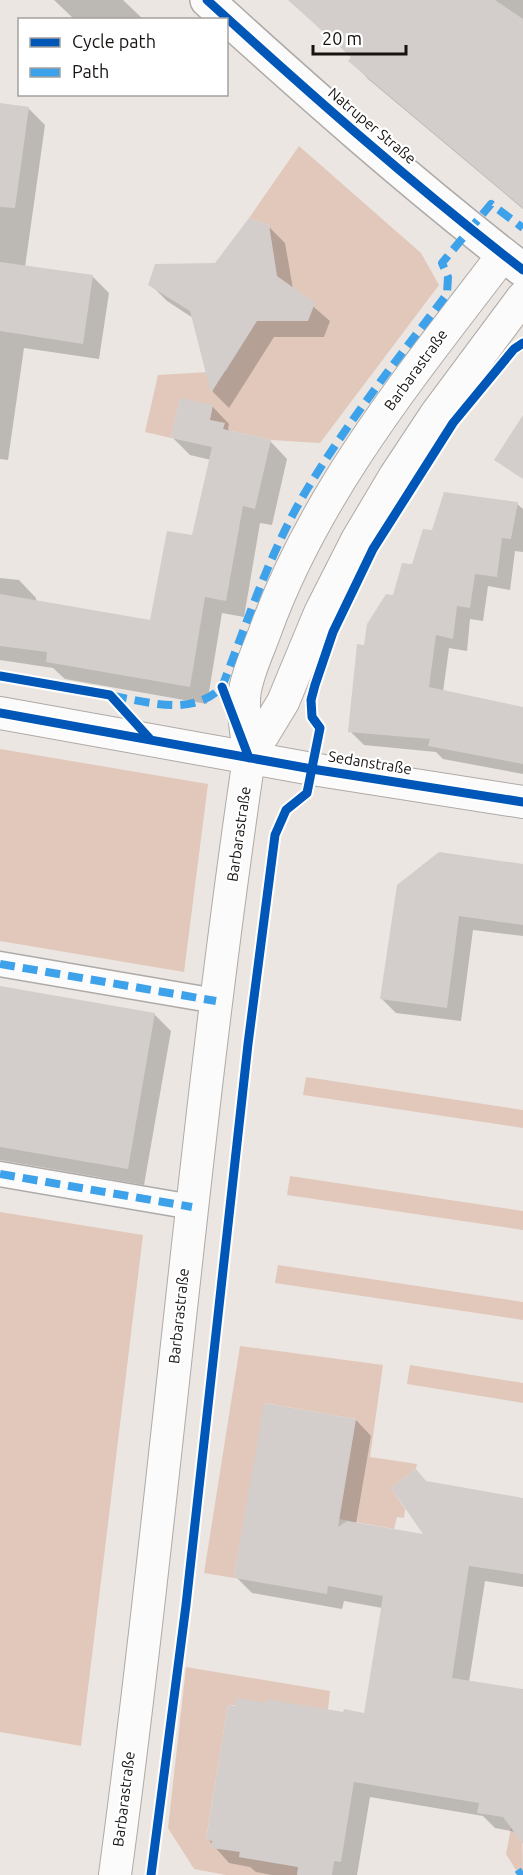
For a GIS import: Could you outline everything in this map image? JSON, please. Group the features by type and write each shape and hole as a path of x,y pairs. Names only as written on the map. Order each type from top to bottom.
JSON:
{"street":[{"name":"Natruper Straße","path":"207,0 227,18"},
{"name":"Natruper Straße","path":"228,19 289,75 513,262"},
{"name":"Barbarastraße","path":"115,1875 150,1599 216,1001 249,758 245,692 274,607 300,549 350,463 389,406 513,262"},
{"name":"Barbarastraße","path":"249,758 283,702 320,613 378,503 436,414 523,297"},
{"name":"Sedanstraße","path":"0,713 249,758 523,802"},
{"path":"0,964 216,1001"},
{"path":"0,1174 192,1207"}],"shaded area":[{"path":"299,146 421,253 439,285 320,443 271,440 223,429 224,423 210,420 180,399 171,438 145,432 158,375 226,371 257,321 308,320 277,276 269,225 249,218"},
{"path":"0,749 208,784 184,972 0,941"},
{"path":"306,1077 523,1110 523,1128 303,1095"},
{"path":"290,1176 523,1211 523,1230 287,1195"},
{"path":"0,1212 143,1235 81,1746 0,1732"},
{"path":"278,1265 523,1302 523,1320 275,1283"},
{"path":"240,1346 383,1365 370,1457 417,1464 416,1469 391,1488 405,1509 404,1518 397,1517 394,1529 339,1519 356,1419 265,1403 234,1578 204,1573"},
{"path":"410,1365 523,1383 523,1403 407,1384"},
{"path":"186,1667 330,1691 328,1710 266,1700 265,1707 228,1705 206,1839 212,1841 212,1848 240,1850 239,1857 298,1867 303,1875 226,1875 194,1869 168,1828"},
{"path":"522,1822 523,1875 519,1875 506,1854 511,1828"}],"building":[{"path":"288,0 495,0 523,19 523,208 348,61 351,57"},
{"path":"0,103 29,107 15,208 0,207"},
{"path":"249,218 269,225 277,276 315,303 308,321 257,321 211,393 190,311 148,285 155,264 215,263"},
{"path":"0,262 93,275 83,344 0,331"},
{"path":"180,398 213,405 210,420 225,423 223,429 271,440 255,509 243,506 226,601 205,597 190,687 46,662 47,652 0,646 0,594 150,620 167,531 192,535 212,447 171,438"},
{"path":"523,415 523,479 494,460"},
{"path":"444,492 518,502 511,539 502,538 497,577 475,574 470,608 457,606 453,639 436,635 429,687 523,707 523,764 428,746 430,739 348,732 357,644 364,645 367,624 386,594 393,595 402,563 412,564 423,529 432,530"},
{"path":"439,852 523,864 523,925 459,916 447,1008 380,999 397,885"},
{"path":"0,986 155,1013 128,1169 0,1147"},
{"path":"264,1403 356,1419 338,1527 347,1521 423,1534 391,1488 416,1469 426,1481 523,1498 523,1574 469,1566 452,1678 523,1689 523,1844 503,1817 477,1813 479,1803 354,1782 341,1862 334,1861 332,1875 297,1875 298,1867 239,1857 240,1852 212,1848 212,1841 206,1840 228,1705 235,1706 236,1698 266,1703 266,1699 343,1712 344,1709 364,1713 383,1596 328,1586 327,1594 234,1578"}],"marked path":[{"path":"112,696 156,704 184,705 198,702 222,687 261,585 295,510 358,412 447,294 448,277 442,263 491,204 523,228"},
{"path":"0,964 216,1001"},
{"path":"0,1174 192,1207"},
{"path":"517,1875 523,1871"}],"cycle path":[{"path":"207,0 227,18"},
{"path":"228,19 362,138 523,270"},
{"path":"151,1875 186,1605 248,1044 275,835 286,810 307,793 320,728 312,717 311,700 315,685 333,632 373,549 453,423 514,349 523,343"},
{"path":"0,676 110,695 150,739"},
{"path":"222,687 249,758"},
{"path":"0,713 312,769 523,802"}]}
